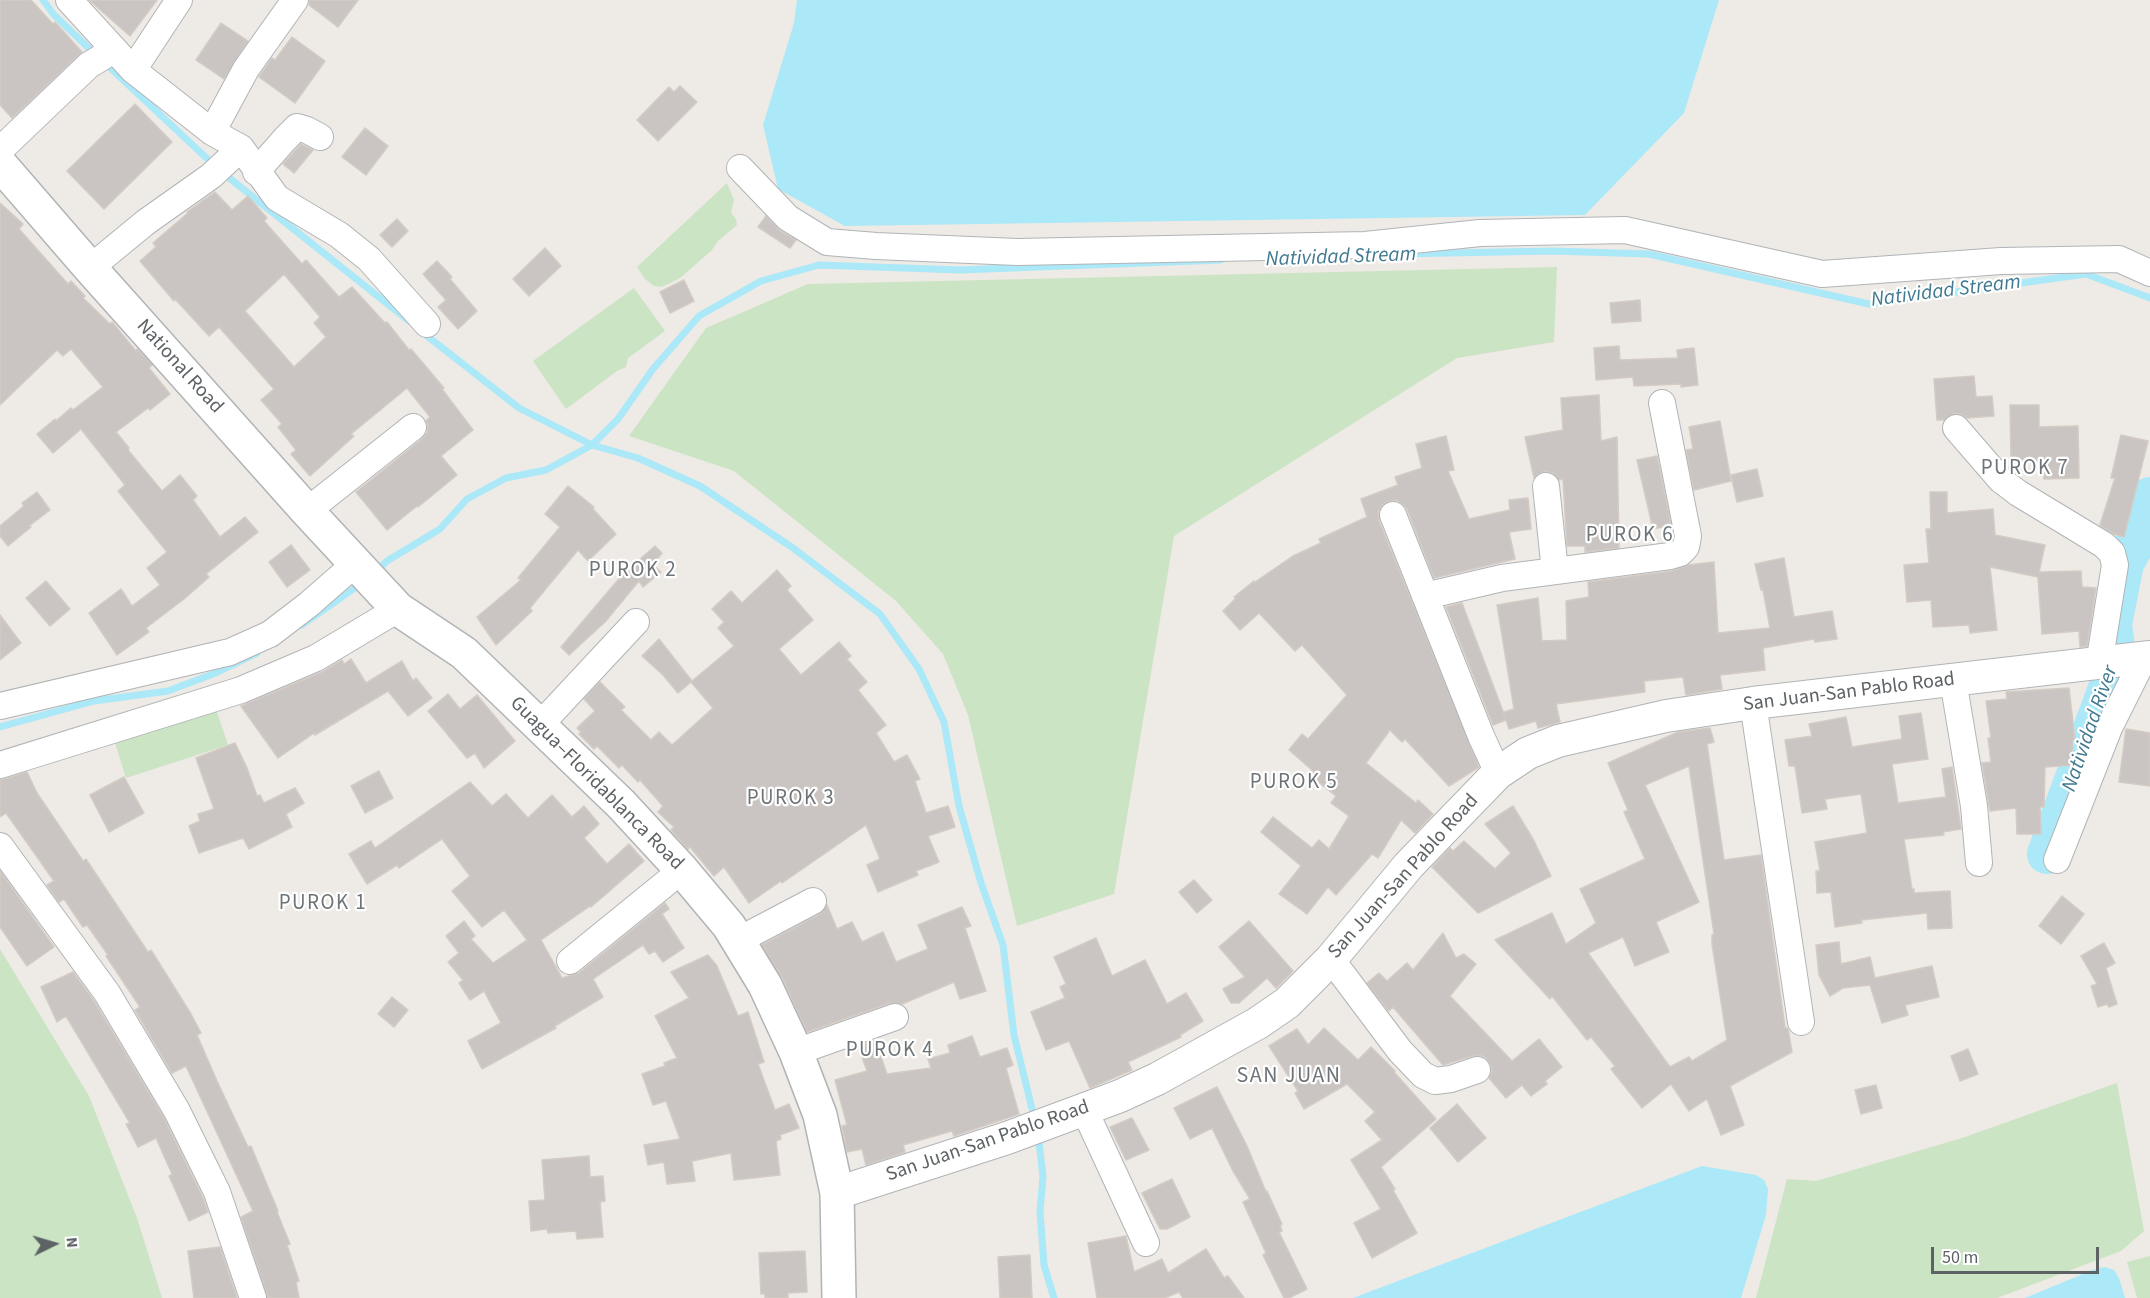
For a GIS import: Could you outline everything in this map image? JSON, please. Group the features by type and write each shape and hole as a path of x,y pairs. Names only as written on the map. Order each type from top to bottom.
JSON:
{"main road":[{"name":"National Road","path":"0,164 90,268 363,571"},
{"name":"Guagua–Floridablanca Road","path":"363,571 398,609 464,653 621,804 681,870 739,940 765,985 796,1052 820,1115 837,1193 839,1298"}],"street":[{"path":"69,0 102,56 133,70 212,132 226,162 256,172 276,198 339,235 369,259 427,324"},
{"path":"133,70 179,0"},
{"path":"212,132 246,69 295,0"},
{"path":"0,150 102,56"},
{"path":"256,172 297,128 320,137"},
{"path":"90,268 146,222 226,162"},
{"path":"740,168 788,218 827,242 876,246 1017,252 1365,245 1480,233 1625,230 1822,274 2001,261 2119,259 2150,273"},
{"path":"1425,596 1502,578 1680,553 1686,547 1688,536 1662,403"},
{"path":"307,511 413,427"},
{"path":"1956,428 2001,480 2018,493 2104,545 2112,553 2115,565 2127,661 2109,728 2057,860"},
{"path":"1546,486 1555,571"},
{"path":"1393,515 1498,773"},
{"path":"0,706 230,652 270,634 308,605 363,571"},
{"path":"0,765 241,690 316,658 398,609"},
{"path":"539,726 636,622"},
{"name":"San Juan-San Pablo Road","path":"837,1193 1007,1138 1070,1115 1156,1079 1258,1023 1287,1003 1331,959 1409,865 1498,773 1528,753 1558,741 1666,716 1753,703 2127,661"},
{"path":"1953,680 1974,806 1979,862"},
{"path":"1753,703 1801,1022"},
{"path":"0,846 106,993 177,1111 217,1192 253,1298"},
{"path":"570,961 681,870"},
{"path":"739,940 813,900"},
{"path":"1331,959 1400,1051 1423,1075 1435,1081 1451,1079 1477,1070"},
{"path":"796,1052 894,1017"},
{"path":"1070,1115 1146,1243"}],"green space":[{"path":"727,183 734,200 731,213 737,225 680,278 662,287 654,286 645,279 637,267"},
{"path":"1557,267 1554,342 1457,358 1174,536 1114,894 1017,926 968,715 943,654 896,601 734,471 629,436 706,328 808,284"},
{"path":"634,288 665,331 628,358 626,367 617,371 566,409 533,361"},
{"path":"213,700 228,745 126,778 112,733"},
{"path":"0,949 89,1096 137,1218 162,1298 0,1298"},
{"path":"2117,1083 2144,1231 2121,1251 1997,1298 1756,1298 1787,1179 1816,1181 1962,1138"},
{"path":"2150,1256 2150,1298 2137,1298 2127,1262"}],"water":[{"path":"797,0 1719,0 1684,113 1585,215 845,226 778,189 763,125 794,23"},
{"path":"1702,1166 1756,1175 1764,1180 1768,1189 1766,1215 1741,1298 1353,1298"},
{"path":"2105,1267 2114,1270 2125,1298 2025,1298 2095,1269"}],"building":[{"path":"0,0 31,0 82,52 12,118 0,105"},
{"path":"89,0 157,0 130,36"},
{"path":"310,0 358,0 338,27 309,5"},
{"path":"221,23 248,41 224,79 196,60"},
{"path":"292,37 325,61 295,103 259,77 272,58 275,60"},
{"path":"680,86 697,102 658,141 637,120 669,87 674,92"},
{"path":"135,104 172,142 104,209 67,171"},
{"path":"365,128 388,146 366,175 342,157"},
{"path":"301,144 313,150 294,173 283,164"},
{"path":"215,192 232,210 248,196 267,218 264,221 302,264 306,260 339,297 352,287 385,323 387,322 444,388 442,389 473,430 441,456 457,475 387,530 356,492 427,433 426,421 430,417 407,388 351,434 354,436 310,476 291,454 296,450 278,427 282,424 261,400 274,389 219,327 209,336 175,299 174,301 140,261 156,247 153,243 187,212","holes":["284,274 320,317 314,323 326,337 294,367 245,311"]},
{"path":"0,203 23,224 19,229 68,284 71,281 85,296 83,298 110,324 112,322 136,351 137,349 152,365 149,368 170,394 116,432 129,448 128,450 162,491 180,475 197,496 193,500 220,537 245,517 258,532 206,574 209,577 184,599 146,628 149,632 117,655 89,613 121,589 132,606 160,585 147,568 167,552 118,491 125,485 81,429 53,453 37,434 103,387 71,349 63,356 57,350 0,405"},
{"path":"766,216 780,231 796,240 790,248 758,227"},
{"path":"397,219 408,231 392,247 380,235"},
{"path":"545,248 561,266 529,296 513,279"},
{"path":"437,261 477,311 458,329 438,307 446,300 423,274"},
{"path":"684,280 694,301 670,313 660,292"},
{"path":"1640,300 1641,321 1612,323 1610,303"},
{"path":"1619,346 1620,360 1678,358 1677,350 1694,348 1698,385 1634,386 1633,377 1596,380 1594,348"},
{"path":"1974,376 1976,397 1992,396 1994,416 1967,418 1954,413 1944,420 1937,420 1934,379"},
{"path":"1599,395 1601,441 1617,437 1619,548 1585,552 1585,546 1567,546 1563,479 1559,480 1553,473 1545,471 1534,478 1525,437 1563,430 1561,398"},
{"path":"2010,405 2039,405 2039,427 2078,426 2079,478 2044,479 2044,460 2011,461"},
{"path":"1720,421 1731,481 1694,490 1686,450 1693,449 1689,427"},
{"path":"2121,435 2148,441 2124,537 2100,525 2115,478 2111,478"},
{"path":"1446,436 1454,470 1448,471 1469,519 1510,510 1509,500 1528,498 1531,529 1509,532 1515,559 1434,578 1403,504 1396,500 1388,501 1378,512 1379,521 1479,767 1449,786 1405,739 1402,742 1390,730 1366,763 1416,803 1418,800 1433,814 1415,833 1401,820 1378,858 1372,854 1336,895 1328,887 1307,914 1279,894 1301,866 1261,832 1273,817 1312,848 1319,840 1329,849 1349,816 1331,803 1336,796 1308,774 1312,770 1289,750 1302,734 1308,739 1347,695 1302,645 1295,651 1259,613 1240,630 1223,611 1236,598 1234,597 1254,581 1293,556 1321,543 1319,539 1367,517 1361,499 1398,485 1395,477 1422,468 1416,444"},
{"path":"1657,456 1671,525 1653,529 1637,460"},
{"path":"1757,469 1763,496 1737,502 1731,475"},
{"path":"568,486 594,507 593,509 616,534 588,561 578,550 530,608 532,611 496,645 477,617 521,580 518,578 560,527 545,514"},
{"path":"37,492 50,510 8,546 0,536 0,526 24,506 22,503"},
{"path":"1930,492 1947,492 1947,513 1993,509 1995,535 2045,545 2039,572 2081,571 2082,587 2096,588 2087,646 2080,647 2079,631 2042,634 2038,577 1990,567 1997,630 1970,633 1969,625 1933,627 1931,600 1907,602 1904,565 1929,563 1926,529 1931,529"},
{"path":"291,545 310,570 287,587 269,562"},
{"path":"655,546 662,553 653,565 661,572 643,587 639,581 605,622 569,655 561,647 623,574"},
{"path":"1784,558 1794,617 1832,611 1837,639 1815,642 1814,639 1763,648 1765,670 1720,675 1722,689 1686,695 1683,677 1644,681 1645,692 1556,704 1560,722 1538,728 1536,721 1509,729 1506,720 1493,725 1446,607 1462,603 1504,714 1514,709 1497,605 1538,598 1542,641 1567,640 1566,601 1589,597 1588,582 1672,571 1688,565 1714,562 1718,633 1770,628 1763,590 1761,590 1755,564"},
{"path":"777,570 791,586 787,590 813,620 779,649 801,675 839,642 851,656 847,659 867,682 858,690 886,725 876,733 894,762 907,755 920,779 915,781 926,813 948,806 955,827 928,836 939,862 916,871 918,875 878,892 867,865 880,859 866,825 749,903 724,867 714,876 690,847 688,849 671,830 674,827 658,812 663,806 640,780 638,782 622,765 619,768 597,746 594,749 579,734 581,732 577,728 595,711 584,699 600,682 625,707 621,710 651,740 659,732 672,745 713,708 691,682 678,693 663,675 642,656 659,639 692,681 734,646 718,628 724,622 712,609 731,591 742,603"},
{"path":"46,581 70,609 50,626 26,598"},
{"path":"0,615 21,643 0,660"},
{"path":"351,659 366,683 402,661 413,681 416,678 432,698 408,716 388,691 315,735 314,733 278,758 241,706 322,672 342,660 344,664"},
{"path":"2069,688 2075,740 2072,741 2074,765 2045,767 2044,807 2040,807 2041,834 2017,834 2016,808 1990,811 1982,763 1991,762 1988,738 1991,738 1986,701 2007,699 2006,692"},
{"path":"448,694 460,709 477,695 515,741 484,768 475,753 467,758 428,711"},
{"path":"1921,713 1928,759 1892,764 1898,803 1946,797 1942,769 1952,767 1961,829 1943,832 1944,835 1904,839 1914,893 1950,891 1952,928 1928,929 1927,913 1861,920 1862,923 1835,927 1831,892 1817,893 1816,871 1820,871 1815,842 1867,833 1861,794 1825,799 1827,809 1802,813 1795,766 1789,766 1785,740 1812,736 1809,724 1846,717 1852,747 1902,739 1899,716"},
{"path":"1710,728 1714,742 1707,744 1724,860 1761,855 1785,1027 1788,1029 1792,1052 1730,1086 1744,1125 1721,1135 1707,1099 1689,1111 1671,1084 1642,1108 1611,1069 1615,1066 1591,1037 1587,1040 1552,996 1550,999 1495,940 1552,913 1566,944 1596,923 1580,889 1645,859 1624,812 1628,810 1608,763 1678,732","holes":["1689,766 1714,934 1712,944 1727,1040 1692,1061 1689,1057 1670,1067 1588,953 1623,937 1635,966 1669,952 1656,922 1699,902 1645,785"]},
{"path":"2126,729 2150,733 2150,786 2119,782"},
{"path":"235,743 257,796 260,795 264,803 295,788 304,803 286,814 292,827 249,849 243,838 199,853 189,826 200,821 198,814 214,809 196,758"},
{"path":"379,771 393,798 365,813 351,786"},
{"path":"27,772 37,793 83,861 86,859 148,952 151,950 201,1033 197,1035 248,1147 251,1146 278,1211 290,1244 287,1245 299,1281 296,1282 299,1298 268,1298 241,1217 253,1211 186,1066 172,1073 135,1010 140,1007 106,956 108,955 87,925 83,927 64,899 59,902 47,885 54,881 6,813 0,817 0,780"},
{"path":"124,777 144,813 109,832 90,795"},
{"path":"470,782 492,806 506,794 528,818 552,795 572,817 584,806 599,824 584,838 607,864 629,844 644,861 591,907 541,940 562,978 579,973 665,903 669,909 662,914 684,948 663,962 655,951 649,954 643,945 593,979 603,997 555,1026 556,1028 482,1069 468,1041 501,1023 484,991 470,1000 459,983 463,980 448,962 459,953 446,936 464,921 475,936 471,939 493,963 527,940 504,910 482,927 452,891 470,876 442,839 399,868 397,865 367,884 349,854 371,841 375,848"},
{"path":"1513,806 1533,839 1551,876 1478,913 1432,867 1450,848 1453,851 1464,841 1495,869 1511,853 1485,824"},
{"path":"0,871 54,947 27,966 0,927"},
{"path":"1194,880 1212,900 1197,913 1179,892"},
{"path":"2062,896 2084,914 2061,944 2039,926"},
{"path":"827,905 837,929 852,922 862,942 883,932 896,962 928,949 918,925 962,907 971,926 965,928 986,991 960,999 954,982 902,1004 890,1003 807,1032 782,977 762,945 820,914"},
{"path":"1249,921 1293,971 1276,988 1267,978 1239,1003 1231,1003 1223,989 1245,977 1219,947"},
{"path":"1443,933 1456,958 1464,954 1476,964 1450,996 1512,1061 1539,1039 1562,1067 1545,1081 1547,1084 1531,1096 1522,1085 1506,1098 1489,1078 1492,1072 1491,1065 1486,1058 1480,1055 1443,1065 1393,1007 1389,1011 1367,983 1379,973 1387,981 1407,963 1413,970"},
{"path":"1096,938 1112,976 1145,960 1167,1004 1186,993 1203,1021 1180,1035 1181,1037 1128,1062 1132,1070 1090,1088 1069,1041 1046,1050 1031,1012 1065,998 1060,987 1066,984 1054,957"},
{"path":"1839,942 1841,964 1870,957 1875,978 1932,966 1939,997 1905,1005 1908,1015 1882,1023 1870,985 1843,988 1830,996 1819,975 1816,945"},
{"path":"2104,943 2115,963 2106,968 2117,1004 2098,1007 2091,986 2097,984 2081,956"},
{"path":"708,955 717,966 738,1016 748,1012 764,1062 758,1064 775,1110 789,1104 799,1128 780,1135 781,1139 776,1141 780,1175 734,1180 731,1153 692,1161 695,1181 667,1184 664,1162 648,1165 644,1145 680,1139 666,1101 653,1105 642,1074 665,1066 664,1063 677,1058 655,1016 689,998 671,972"},
{"path":"73,972 94,1001 164,1118 208,1212 189,1221 169,1176 172,1174 156,1138 138,1147 126,1124 130,1123 66,1016 57,1022 41,987"},
{"path":"392,997 408,1010 394,1027 378,1014"},
{"path":"1324,1028 1358,1060 1371,1047 1436,1119 1381,1167 1417,1233 1372,1258 1354,1223 1381,1209 1351,1160 1382,1140 1365,1121 1375,1112 1347,1084 1304,1109 1295,1093 1298,1091 1269,1046 1297,1029 1308,1045"},
{"path":"972,1036 980,1057 1007,1048 1013,1065 1006,1068 1019,1114 954,1136 952,1131 903,1145 905,1152 866,1165 862,1149 847,1152 842,1126 847,1125 835,1080 867,1071 858,1046 875,1040 887,1074 931,1068 928,1059 950,1053 948,1045"},
{"path":"1968,1049 1978,1074 1960,1081 1951,1056"},
{"path":"1876,1085 1882,1108 1861,1114 1855,1090"},
{"path":"1217,1087 1247,1146 1282,1224 1280,1226 1282,1231 1279,1232 1307,1289 1289,1298 1284,1298 1263,1255 1266,1253 1243,1202 1250,1199 1212,1128 1190,1139 1174,1108"},
{"path":"1457,1104 1486,1138 1458,1162 1430,1128"},
{"path":"1132,1118 1149,1150 1126,1160 1110,1127"},
{"path":"589,1156 590,1177 603,1176 605,1201 600,1202 603,1237 577,1239 576,1231 548,1233 547,1229 531,1231 529,1201 545,1200 542,1160"},
{"path":"1172,1179 1190,1217 1167,1229 1160,1229 1142,1193"},
{"path":"1126,1236 1134,1272 1162,1259 1168,1273 1206,1249 1224,1278 1228,1276 1244,1298 1183,1298 1179,1292 1165,1298 1097,1298 1088,1243"},
{"path":"220,1247 237,1298 194,1298 188,1251"},
{"path":"805,1251 807,1292 788,1293 788,1298 765,1298 765,1294 761,1294 759,1253"},
{"path":"1030,1255 1032,1298 1000,1298 998,1257"}],"waterway":[{"path":"43,0 54,15 96,55"},
{"path":"105,63 215,166"},
{"path":"223,173 409,321"},
{"name":"Natividad Stream","path":"1397,254 1552,251 1649,254 1869,304 2086,274 2150,298"},
{"name":"Natividad Stream","path":"375,572 387,561 440,529 467,499 506,478 546,470 592,445 618,419 653,369 699,316 761,281 819,265 960,270 1221,260"},
{"path":"422,332 519,408 592,445 638,458 700,486 793,548 880,614 919,669 944,722 959,806 981,883 1003,945 1014,1035 1035,1121"},
{"name":"Natividad River","path":"2047,854 2117,664 2112,624 2124,563 2142,531 2150,497"},
{"path":"302,625 362,583"},
{"path":"0,727 94,701 168,691 213,674 257,653"},
{"path":"1038,1134 1043,1177 1040,1212 1044,1265 1054,1298"}],"district":[{"name":"PUROK 7","path":"2025,469"},
{"name":"PUROK 6","path":"1630,536"},
{"name":"PUROK 2","path":"633,571"},
{"name":"PUROK 5","path":"1294,783"},
{"name":"PUROK 3","path":"791,799"},
{"name":"PUROK 1","path":"323,904"},
{"name":"PUROK 4","path":"890,1051"},
{"name":"SAN JUAN","path":"1289,1077"}]}
